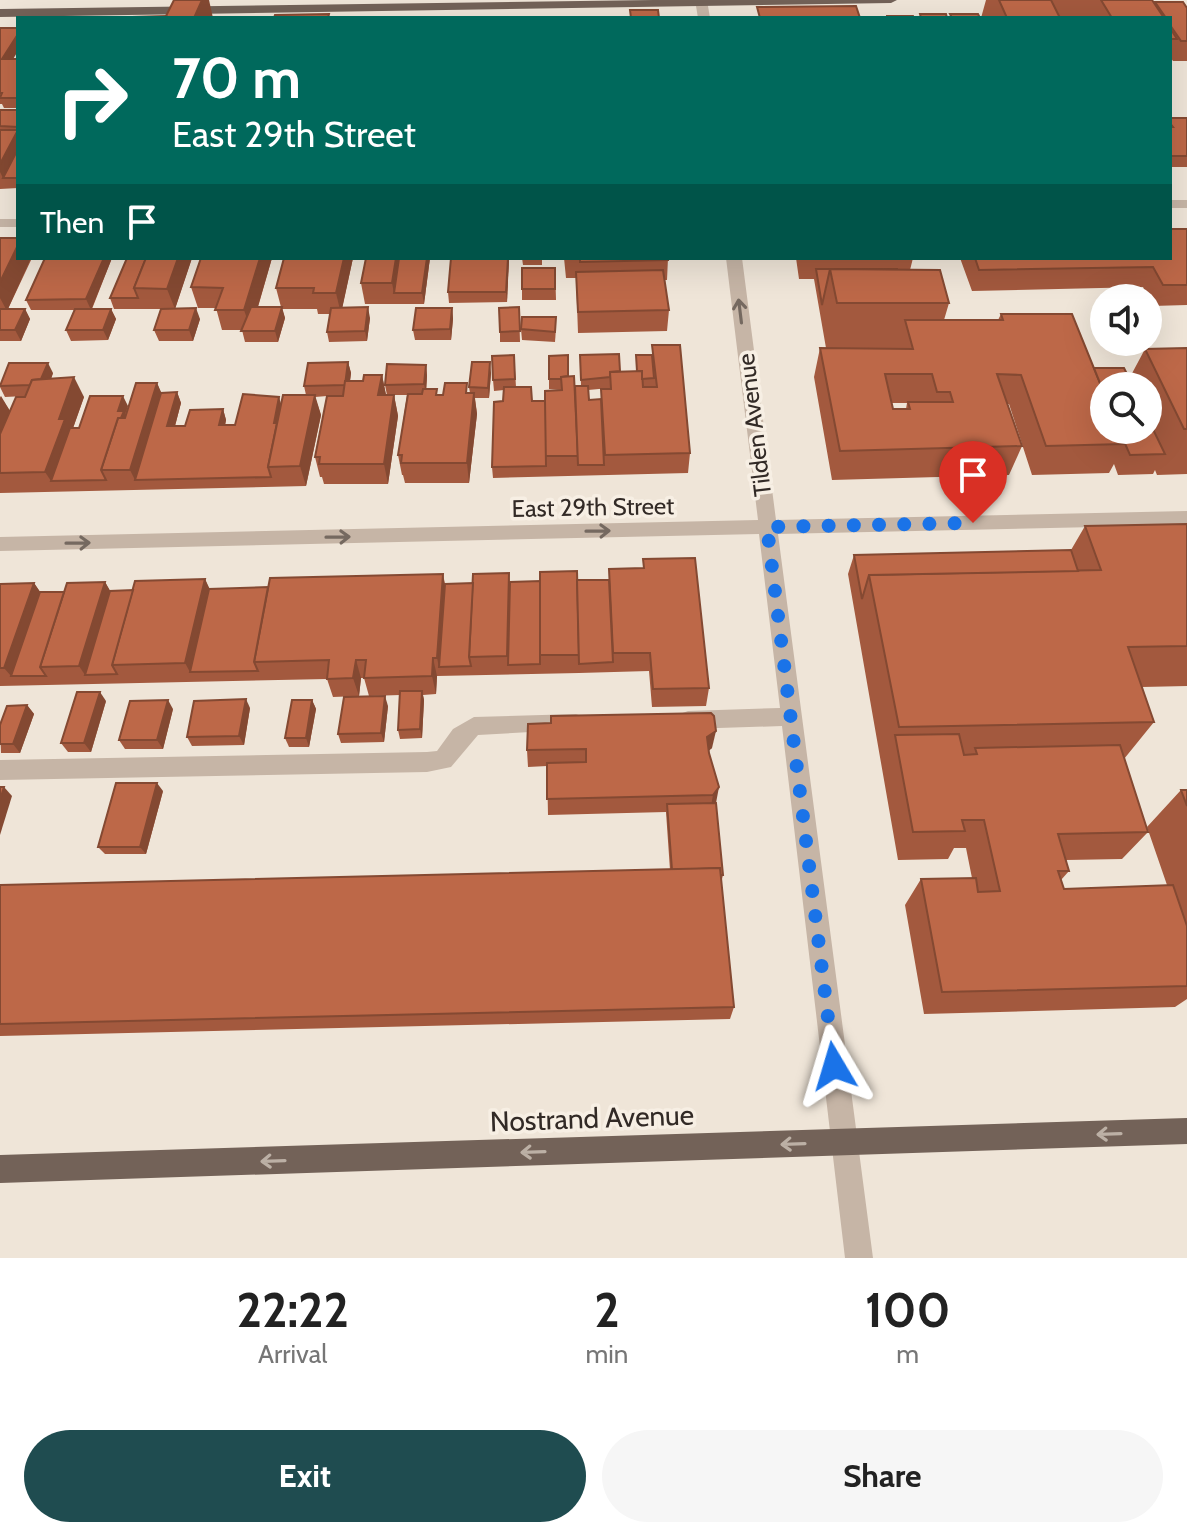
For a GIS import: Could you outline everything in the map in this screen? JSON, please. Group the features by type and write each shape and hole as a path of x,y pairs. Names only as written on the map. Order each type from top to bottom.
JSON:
{"main road":[{"path":"0,13 891,0"},
{"name":"Nostrand Avenue","path":"0,1169 1187,1131"}],"street":[{"name":"Tilden Avenue","path":"734,260 859,1258"},
{"name":"East 29th Street","path":"0,544 1187,518"},
{"path":"662,721 790,717"},
{"path":"0,770 427,762 443,760 461,736 474,726 601,722"}],"building":[{"path":"174,0 202,0 195,16 166,16"},
{"path":"999,0 1051,0 1059,16 1006,16"},
{"path":"1101,0 1152,0 1163,16 1111,16"},
{"path":"1155,2 1183,2 1187,8 1187,41 1181,41 1172,28 1172,16 1165,16"},
{"path":"856,6 859,16 759,16 757,7"},
{"path":"630,10 658,10 659,16 631,16"},
{"path":"329,14 328,16 275,15"},
{"path":"920,14 946,16 920,16"},
{"path":"950,14 979,16 951,16"},
{"path":"0,28 16,28 16,37 2,59 16,59 16,98 0,98"},
{"path":"0,110 16,110 16,127 0,126"},
{"path":"1172,118 1187,118 1187,156 1172,156"},
{"path":"0,130 16,130 16,134 0,164"},
{"path":"16,153 16,178 3,178"},
{"path":"1172,229 1187,229 1187,285 1163,285 1153,267 979,270 976,260 1172,260"},
{"path":"0,238 16,238 16,249 0,282"},
{"path":"44,260 103,260 86,299 26,300"},
{"path":"126,260 145,260 134,288 138,298 110,298"},
{"path":"145,260 177,260 167,289 134,288"},
{"path":"200,260 259,260 244,310 215,310 223,288 191,287"},
{"path":"283,260 344,260 336,293 313,293 314,288 276,288"},
{"path":"366,260 396,260 392,283 361,283"},
{"path":"399,260 427,260 422,293 394,293"},
{"path":"451,260 508,260 506,292 448,292"},
{"path":"580,260 668,260 580,262"},
{"path":"522,268 555,268 555,289 522,289"},
{"path":"816,269 830,269 822,305"},
{"path":"830,269 940,270 949,303 837,303"},
{"path":"663,270 669,310 578,312 576,272"},
{"path":"251,307 282,307 275,331 241,331"},
{"path":"368,307 365,331 327,332 331,308"},
{"path":"519,307 520,331 500,332 499,308"},
{"path":"196,308 189,330 154,330 161,309"},
{"path":"416,308 452,308 450,329 413,330"},
{"path":"0,309 25,309 15,330 0,330"},
{"path":"75,309 111,309 103,330 66,330"},
{"path":"1001,314 1072,314 1095,372 1090,372 1090,444 1124,444 1046,446 1021,375 997,374 1022,446 840,451 820,348 913,349 905,320 1003,320","holes":["885,374 932,374 937,392 950,392 953,402 908,402 910,409 893,409"]},
{"path":"522,317 556,317 555,332 521,329"},
{"path":"652,345 680,345 690,453 605,455 601,389 611,389 610,372 642,371 643,387 657,387"},
{"path":"1187,348 1187,429 1184,429 1162,384 1162,372 1156,372 1148,356 1162,356 1162,349"},
{"path":"619,354 620,371 610,372 610,377 581,380 580,355"},
{"path":"514,355 515,379 493,380 492,356"},
{"path":"568,355 568,376 549,379 549,356"},
{"path":"636,355 652,355 654,378 642,379 642,371 637,371"},
{"path":"348,362 345,385 304,386 308,363"},
{"path":"472,362 490,362 488,388 469,387"},
{"path":"9,363 48,363 41,379 32,380 30,385 0,386"},
{"path":"387,364 426,365 424,384 385,385"},
{"path":"1094,368 1124,368 1126,372 1096,372"},
{"path":"364,375 382,375 378,395 394,395 384,464 319,464 320,457 315,457 327,396 343,396 345,381 363,381"},
{"path":"574,376 578,456 545,456 545,391 562,390 561,377"},
{"path":"74,377 59,419 65,419 45,472 0,473 0,434 16,397 25,397 32,380"},
{"path":"136,383 157,383 130,470 101,470 118,418 125,418"},
{"path":"445,383 467,383 466,393 474,393 467,463 401,463 402,455 398,455 408,394 437,389 436,395 443,395"},
{"path":"575,386 588,386 589,400 601,399 604,465 578,465"},
{"path":"504,387 531,387 532,401 545,401 546,466 492,467 494,402 503,401"},
{"path":"177,392 167,426 185,426 190,410 223,409 219,425 235,425 243,394 279,397 268,467 271,477 135,480 161,393"},
{"path":"283,395 315,395 300,466 268,467"},
{"path":"90,396 123,396 118,411 124,411 118,418 101,470 106,480 51,481 70,428 79,428"},
{"path":"1125,444 1160,444 1165,454 1130,455"},
{"path":"1187,524 1187,646 1128,647 1154,722 899,727 869,575 1101,570 1085,526"},
{"path":"1071,550 1078,571 869,575 862,599 854,555"},
{"path":"695,558 709,688 653,689 650,653 613,653 609,569 644,568 643,559"},
{"path":"577,571 579,655 540,655 540,572"},
{"path":"509,573 507,656 469,657 473,574"},
{"path":"443,574 437,658 433,658 432,676 364,678 366,660 356,660 353,678 327,679 329,660 254,662 270,578"},
{"path":"205,579 185,663 112,665 135,581"},
{"path":"577,580 609,580 613,662 579,664"},
{"path":"540,581 540,664 508,665 510,582"},
{"path":"105,582 79,666 40,667 67,583"},
{"path":"34,583 4,668 0,668 0,584"},
{"path":"473,583 471,666 439,667 445,584"},
{"path":"268,587 254,662 258,671 190,672 209,589"},
{"path":"133,590 112,665 117,674 85,675 110,591"},
{"path":"40,592 64,592 40,667 46,676 11,676"},
{"path":"400,691 422,691 420,729 398,730"},
{"path":"77,692 100,692 84,743 61,743"},
{"path":"385,696 381,733 338,734 344,697"},
{"path":"246,699 239,736 187,737 194,701"},
{"path":"168,700 157,740 119,740 130,701"},
{"path":"292,700 312,700 306,738 285,738"},
{"path":"27,705 13,744 0,744 0,725 7,706"},
{"path":"711,713 716,731 707,737 719,787 713,795 547,799 547,763 586,762 586,749 527,750 528,724 551,723 551,716"},
{"path":"959,734 964,755 977,754 975,748 1120,745 1148,832 1058,834 1069,871 1058,871 1064,889 1173,885 1187,926 1187,986 942,992 921,879 976,878 978,892 1000,891 984,820 962,820 965,831 913,832 895,735"},
{"path":"116,783 157,783 140,847 98,847"},
{"path":"1181,790 1187,790 1187,806"},
{"path":"716,803 723,875 720,875 720,868 672,870 667,804"},
{"path":"720,868 734,1007 0,1024 0,885"}],"route":[{"path":"834,1066 767,527 973,523"}]}
